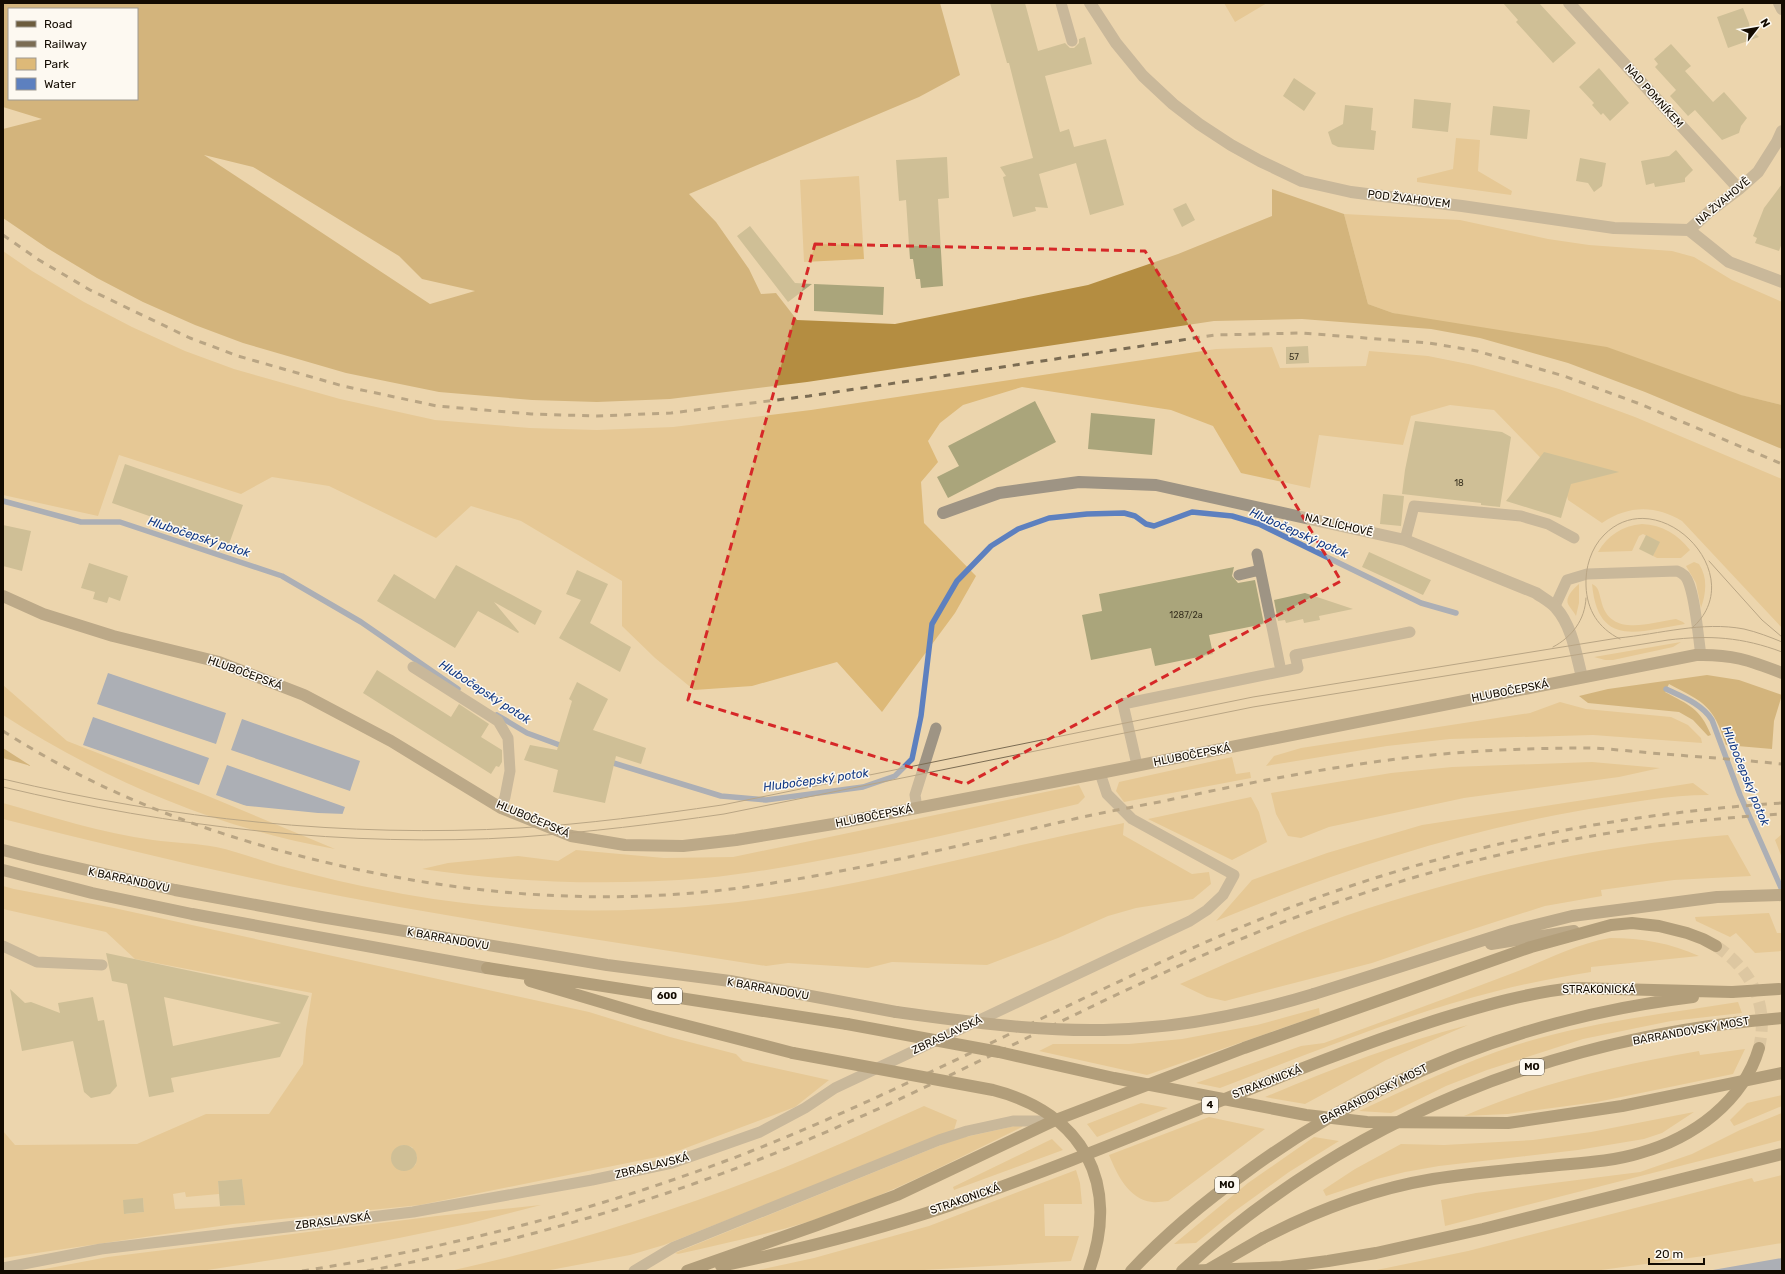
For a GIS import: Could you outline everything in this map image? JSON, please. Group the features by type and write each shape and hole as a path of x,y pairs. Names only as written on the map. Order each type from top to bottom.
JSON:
{"main road":[{"name":"HLUBOČEPSKÁ","path":"3,596 43,614 113,636 219,662 304,695 391,741 501,808 571,836 625,846 683,846 751,837 917,808 1137,766 1670,659 1720,654 1736,657 1782,673"},
{"name":"K BARRANDOVU","path":"3,850 38,860 168,888 321,917 607,965 730,981 896,1012 1015,1026 1081,1030 1141,1028 1214,1019 1268,1007 1314,994 1447,951"},
{"name":"K BARRANDOVU","path":"3,870 92,893 192,914 487,968"},
{"path":"1447,951 1512,931 1572,916 1717,897 1782,895"},
{"path":"1447,951 1632,923 1659,926 1687,933 1716,946"},
{"path":"688,1271 897,1195 1053,1121 1244,1048 1531,947 1611,925"},
{"name":"600","path":"487,968 846,1024 998,1052 1114,1078 1306,1115 1366,1122 1508,1123 1622,1106 1782,1073"},
{"path":"487,968 645,1016 793,1053 993,1090 1019,1097 1048,1113 1063,1126 1082,1147 1089,1159 1098,1187 1100,1218 1089,1271"},
{"name":"STRAKONICKÁ","path":"695,1271 830,1240 898,1222 949,1205 1064,1164 1276,1078 1401,1031 1488,1004 1553,990 1575,988 1732,992 1780,989"},
{"name":"BARRANDOVSKÝ MOST","path":"1131,1271 1180,1223 1276,1150 1321,1121 1418,1071 1472,1049 1558,1022 1667,1000 1732,992"},
{"name":"BARRANDOVSKÝ MOST","path":"1183,1271 1212,1243 1254,1210 1337,1154 1379,1131 1466,1090 1551,1060 1609,1046 1673,1032 1741,1021 1782,1018"},
{"path":"1206,1271 1263,1238 1295,1222 1332,1206 1388,1189 1433,1180 1639,1154 1677,1140 1703,1123 1734,1095 1752,1069 1760,1048"},
{"path":"1183,1271 1282,1267 1376,1253 1483,1229 1782,1154"}],"street":[{"name":"POD ŽVAHOVEM","path":"1090,3 1116,42 1143,76 1173,104 1198,124 1231,145 1302,181 1352,192 1614,228 1689,230"},
{"name":"NAD POMNÍKEM","path":"1569,3 1739,189"},
{"path":"1779,3 1782,9"},
{"name":"NA ŽVAHOVĚ","path":"1689,230 1710,210 1739,189 1758,172 1777,142 1782,131"},
{"path":"1689,230 1729,262 1782,282"},
{"name":"NA ZLÍCHOVĚ","path":"943,513 999,493 1079,482 1156,485 1405,540 1536,593 1555,606 1567,624 1571,634 1582,677"}],"lane":[{"path":"1061,3 1072,41"},
{"path":"1405,540 1414,506 1521,516 1548,524 1574,538"},
{"path":"1257,554 1281,671"},
{"path":"1239,575 1260,570"},
{"path":"1555,606 1567,580 1587,574 1677,571 1681,573 1688,581 1694,606 1701,655"},
{"path":"1137,766 1123,704 1298,668 1295,655 1410,632"},
{"path":"413,667 498,721 508,738 510,770 505,797 501,808"},
{"path":"917,808 915,795 936,728"},
{"name":"ZBRASLAVSKÁ","path":"3,1268 101,1249 413,1212 592,1180 672,1162 760,1132 805,1108 835,1088 1190,921 1207,910 1223,895 1234,875 1132,819 1107,794 1100,773"},
{"path":"3,946 37,962 102,965"},
{"path":"634,1271 674,1247 939,1140 967,1131 1013,1121 1053,1121"}],"highlighted area":[{"path":"815,244 1145,251 1341,581 966,784 688,700"}],"green space":[{"path":"1224,3 1267,3 1235,22"},
{"path":"1456,138 1480,140 1478,171 1512,191 1511,195 1417,182 1417,178 1453,169"},
{"path":"859,176 864,259 804,262 800,180"},
{"path":"1344,214 1460,220 1548,239 1589,245 1672,251 1694,257 1732,280 1782,302 1782,405 1393,313 1368,304"},
{"path":"3,251 32,271 84,302 132,327 185,351 234,369 340,399 435,420 530,428 597,430 673,427 811,410 1216,349 1272,347 1280,368 1366,366 1369,351 1428,356 1473,365 1559,389 1635,417 1782,479 1782,628 1682,521 1662,512 1642,509 1622,513 1602,523 1568,500 1564,482 1494,410 1450,405 1411,416 1403,445 1319,435 1310,488 1241,473 1213,426 1171,410 1022,387 963,405 940,423 928,441 938,462 921,482 924,523 976,576 955,613 882,712 837,662 752,686 694,690 655,658 622,626 622,581 521,521 471,506 436,538 329,486 272,477 241,494 119,455 98,516 3,495"},
{"path":"1642,524 1657,526 1669,531 1680,539 1690,550 1681,558 1657,558 1653,556 1659,542 1643,534 1639,536 1632,551 1598,552 1606,541 1616,532 1628,527"},
{"path":"1694,562 1699,564 1705,580 1705,591 1701,608 1696,583 1686,566"},
{"path":"1579,584 1579,603 1576,616 1567,601 1570,593"},
{"path":"1592,584 1598,590 1605,612 1612,620 1621,624 1643,625 1676,619 1685,624 1637,632 1624,631 1612,627 1603,619 1596,605"},
{"path":"1681,642 1673,647 1613,660 1605,660 1594,657"},
{"path":"3,685 67,741 203,794 335,849 291,840 205,815 121,780 41,739 3,715"},
{"path":"1560,702 1586,709 1671,717 1688,725 1701,738 1702,743 1593,735 1450,739 1387,746 1266,766 1274,756 1301,748 1530,713"},
{"path":"1232,757 1236,774 1250,772 1251,778 1124,802 1116,791 1119,782"},
{"path":"1592,762 1660,768 1619,777 1464,798 1329,827 1301,838 1288,836 1276,814 1271,793 1391,773 1452,767"},
{"path":"1693,783 1709,795 1679,796 1589,809 1541,818 1446,841 1353,869 1216,921 1252,880 1327,853 1422,825"},
{"path":"1079,785 1085,797 1078,804 875,850 756,872 705,878 634,882 563,882 457,874 422,869 448,863 518,856 558,861 576,850 664,858 733,857"},
{"path":"1251,797 1259,812 1267,842 1232,860 1148,819"},
{"path":"3,803 77,824 134,837 216,847 279,866 363,886 428,898 548,910 588,911 668,908 761,899 865,880 1124,823 1123,835 1192,874 1209,872 1211,884 1193,899 1136,908 1108,916 1058,938 987,965 892,962 868,968 788,963 766,966 467,919 289,886 146,854 3,819"},
{"path":"1782,834 1782,858 1775,840"},
{"path":"1728,835 1751,876 1674,880 1601,890 1602,896 1545,906 1372,963 1225,1001 1207,997 1180,984 1262,948 1345,916 1439,887 1582,854 1631,846"},
{"path":"3,886 114,908 589,1012 670,1037 736,1054 743,1061 829,1080 795,1107 667,1155 420,1205 233,1224 3,1258 3,1131 15,1145 137,1144 206,1114 269,1114 303,1064 306,1030 312,993 135,959 106,932 3,909","holes":["402,1145 412,1147 417,1156 416,1164 406,1170 396,1167 392,1160 393,1151","242,1179 244,1205 175,1209 173,1194 185,1192 186,1197 219,1194 218,1181","143,1198 144,1212 125,1214"]},
{"path":"1769,913 1777,933 1782,933 1782,951 1755,953 1736,933 1730,937 1696,921 1695,917"},
{"path":"1610,938 1656,942 1688,951 1699,956 1591,967 1591,972 1509,988 1426,1011 1357,1035 1220,1088 1196,1083 1301,1046 1324,1043 1442,1000 1585,944"},
{"path":"1738,1002 1742,1013 1671,1021 1583,1039 1487,1070 1446,1086 1391,1113 1359,1111 1476,1060 1543,1037 1598,1024"},
{"path":"1319,1008 1320,1015 1147,1075 1039,1051 1053,1044 1129,1044 1182,1039 1257,1025"},
{"path":"1468,1025 1386,1060 1305,1104 1265,1097 1365,1057"},
{"path":"1745,1049 1733,1074 1597,1102 1508,1114 1464,1116 1492,1104 1579,1076 1639,1062 1699,1051 1700,1055"},
{"path":"1782,1095 1782,1106 1734,1126 1730,1120 1747,1103"},
{"path":"1141,1103 1168,1108 1097,1137 1087,1124"},
{"path":"924,1106 957,1120 954,1130 664,1245 630,1255 545,1271 450,1271 568,1241 684,1205 802,1160"},
{"path":"1694,1112 1662,1133 1644,1139 1578,1150 1439,1166 1405,1172 1377,1179 1326,1196 1323,1190 1355,1169 1401,1144 1444,1145 1533,1140 1591,1132"},
{"path":"1782,1113 1782,1140 1445,1226 1441,1200 1476,1193 1640,1172 1692,1154 1740,1130"},
{"path":"1209,1117 1265,1129 1168,1201 1154,1202 1144,1200 1130,1191 1124,1184 1109,1155"},
{"path":"1024,1124 1022,1127 939,1168 854,1206 811,1221 767,1233 678,1254 675,1253 946,1143 961,1138"},
{"path":"1314,1137 1339,1141 1289,1172 1235,1211 1196,1243 1174,1244 1248,1183"},
{"path":"1052,1139 1063,1150 954,1190 953,1187"},
{"path":"1076,1170 1080,1183 1082,1204 1044,1204 1045,1236 1079,1236 1071,1261 908,1271 754,1271 814,1258 929,1226"},
{"path":"1782,1175 1782,1243 1704,1256 1594,1271 1372,1271 1468,1251 1752,1178 1754,1182"},
{"path":"541,1205 467,1224 399,1238 329,1251 201,1271 34,1271 108,1257 437,1216"}],"shaded area":[{"path":"3,3 940,3 960,75 919,97 689,194 716,222 749,269 761,294 776,293 797,320 895,324 1088,285 1178,254 1272,216 1272,189 1344,214 1368,304 1393,313 1607,347 1741,395 1782,405 1782,449 1645,392 1568,363 1480,338 1431,329 1302,319 1214,321 807,382 670,399 597,402 532,400 439,392 346,373 243,343 195,325 143,302 97,278 47,248 3,218 3,129 42,119 3,107","holes":["204,155 253,167 399,256 422,279 475,291 430,304"]},
{"path":"1707,675 1739,680 1782,695 1774,721 1772,749 1726,745 1717,721 1712,713 1699,701 1669,684 1665,692 1693,708 1703,719 1711,735 1708,736 1693,720 1679,712 1588,703 1579,696 1608,689"},
{"path":"3,748 31,766 3,758"}],"water":[{"path":"108,673 226,713 216,744 97,704"},
{"path":"93,717 209,758 199,785 83,745"},
{"path":"242,719 360,761 350,791 231,750"},
{"path":"227,765 345,807 334,838 216,795"},
{"path":"1782,1258 1782,1271 1707,1271"}],"pier":[{"path":"238,805 318,813 345,814 334,840"}],"building":[{"path":"990,3 1025,3 1038,51 1065,43 1070,48 1074,48 1079,43 1079,39 1085,37 1092,64 1045,76 1060,132 1069,129 1074,147 1106,139 1124,205 1090,215 1076,163 1039,174 1048,208 1035,207 1036,211 1013,217 1003,177 1006,176 1000,167 1033,158 1009,63 1007,63"},
{"path":"1503,3 1539,3 1576,43 1553,63 1516,22 1518,20"},
{"path":"1743,8 1750,29 1759,37 1728,48 1717,17"},
{"path":"1671,44 1691,66 1685,71 1713,102 1724,92 1747,118 1741,126 1739,133 1722,140 1695,110 1688,116 1670,96 1676,90 1655,67 1658,64 1654,59"},
{"path":"1599,68 1629,103 1610,121 1603,113 1601,115 1592,105 1594,103 1579,87"},
{"path":"1294,78 1316,93 1304,111 1283,96"},
{"path":"1414,99 1451,103 1448,132 1412,128"},
{"path":"1345,105 1373,108 1371,130 1376,131 1374,150 1338,147 1332,144 1328,132 1343,124"},
{"path":"1493,106 1530,110 1527,139 1490,135"},
{"path":"1676,150 1693,170 1685,178 1685,182 1655,187 1654,183 1646,185 1641,161 1669,156"},
{"path":"947,157 949,198 938,199 943,286 921,288 920,279 916,279 913,259 910,259 906,200 899,201 896,160"},
{"path":"1580,158 1606,163 1602,186 1594,192 1588,183 1576,181"},
{"path":"1782,184 1782,243 1779,251 1755,243 1757,238 1753,236 1764,208"},
{"path":"1186,203 1195,220 1182,227 1173,209"},
{"path":"750,226 795,283 812,284 788,302 737,236"},
{"path":"814,284 884,287 883,315 814,311"},
{"path":"1308,346 1309,363 1286,364 1286,347"},
{"path":"1035,401 1056,442 948,498 937,477 959,466 948,446"},
{"path":"1091,413 1155,419 1152,455 1088,449"},
{"path":"1415,421 1502,432 1511,437 1500,507 1481,505 1481,503 1402,494 1405,470"},
{"path":"1544,452 1619,472 1571,484 1561,518 1506,501"},
{"path":"125,464 243,505 229,544 112,503"},
{"path":"1383,494 1404,496 1401,526 1380,524"},
{"path":"3,525 31,531 22,571 3,566"},
{"path":"1646,535 1660,542 1653,556 1639,549"},
{"path":"1369,552 1431,580 1423,595 1362,567"},
{"path":"89,563 128,576 120,601 109,597 107,603 93,599 95,592 81,588"},
{"path":"456,565 542,611 535,625 494,602 519,632 518,633 478,611 455,648 377,601 394,574 435,599"},
{"path":"1234,567 1232,576 1238,583 1255,580 1264,624 1209,635 1213,654 1155,666 1151,648 1091,660 1082,615 1102,611 1099,594"},
{"path":"577,570 608,584 590,623 631,647 620,672 559,638 581,600 566,594"},
{"path":"1305,593 1353,609 1319,616 1320,620 1304,623 1303,619 1286,623 1285,620 1278,621 1274,600"},
{"path":"377,670 451,717 459,704 489,724 481,737 502,750 502,762 499,767 496,766 491,774 363,693"},
{"path":"577,682 608,699 593,730 646,748 641,764 616,756 605,803 553,792 558,770 524,760 530,745 557,750 572,701 569,699"},
{"path":"106,953 309,996 280,1057 171,1078 174,1092 149,1097 127,984 112,981","holes":["164,997 281,1023 173,1046"]},
{"path":"10,989 25,1003 31,1002 60,1013 58,1003 93,997 98,1021 104,1020 117,1086 110,1094 91,1098 84,1092 73,1041 22,1051"},
{"path":"404,1145 413,1149 417,1158 413,1167 404,1171 395,1167 391,1158 395,1149"},
{"path":"242,1179 245,1205 220,1206 218,1181"},
{"path":"143,1198 144,1212 124,1214 123,1200"}],"waterway":[{"name":"Hlubočepský potok","path":"3,501 81,522 120,522 282,576 361,622 458,689"},
{"name":"Hlubočepský potok","path":"607,761 721,796 766,800 863,787 895,776 912,759 921,716 932,624 957,581 991,546 1018,529 1049,518 1087,514 1124,513 1135,516 1146,524 1154,526 1192,512 1232,516 1259,524 1421,603 1456,613"},
{"name":"Hlubočepský potok","path":"1666,689 1698,705 1712,720 1740,795 1782,890"},
{"name":"Hlubočepský potok","path":"497,715 527,733 565,747"}],"tunnel":[{"path":"1716,946 1739,966 1748,977 1755,990 1762,1017 1762,1032 1759,1048"}],"tram line":[{"path":"1620,639 1612,635 1600,624 1591,610 1587,595 1586,579 1592,552 1599,540 1604,535 1626,521 1649,519 1672,526 1691,541 1705,561 1712,583 1708,607 1692,628"},
{"path":"1709,561 1762,620 1782,637"},
{"path":"1553,647 1572,633 1583,614 1586,598"},
{"path":"3,779 130,805 194,815 259,822 389,830 519,828 620,819 722,805 1253,697 1618,638 1712,626 1744,629 1782,642"},
{"path":"3,787 130,813 260,831 325,837 391,839 456,840 521,837 572,833 724,814 1253,707 1668,640 1683,638 1726,638 1753,643 1782,652"}],"railway":[{"path":"3,235 39,260 90,290 190,338 238,356 343,386 437,406 531,414 597,416 671,413 809,396 1215,335 1302,333 1429,343 1477,351 1564,376 1640,404 1782,464"},
{"path":"3,731 41,754 121,795 204,827 289,853 386,875 439,884 492,891 599,897 652,896 706,892 800,879 918,855 1096,814 1304,773 1439,754 1590,748 1782,764"},
{"path":"302,1271 416,1250 529,1224 640,1191 695,1172 749,1152 877,1097 1192,948 1256,921 1384,875 1514,841 1580,827 1714,809 1782,803"},
{"path":"367,1271 540,1232 653,1198 709,1178 819,1135 885,1106 1078,1013 1208,953 1274,926 1395,883 1504,854 1614,832 1670,824 1782,814"}]}
